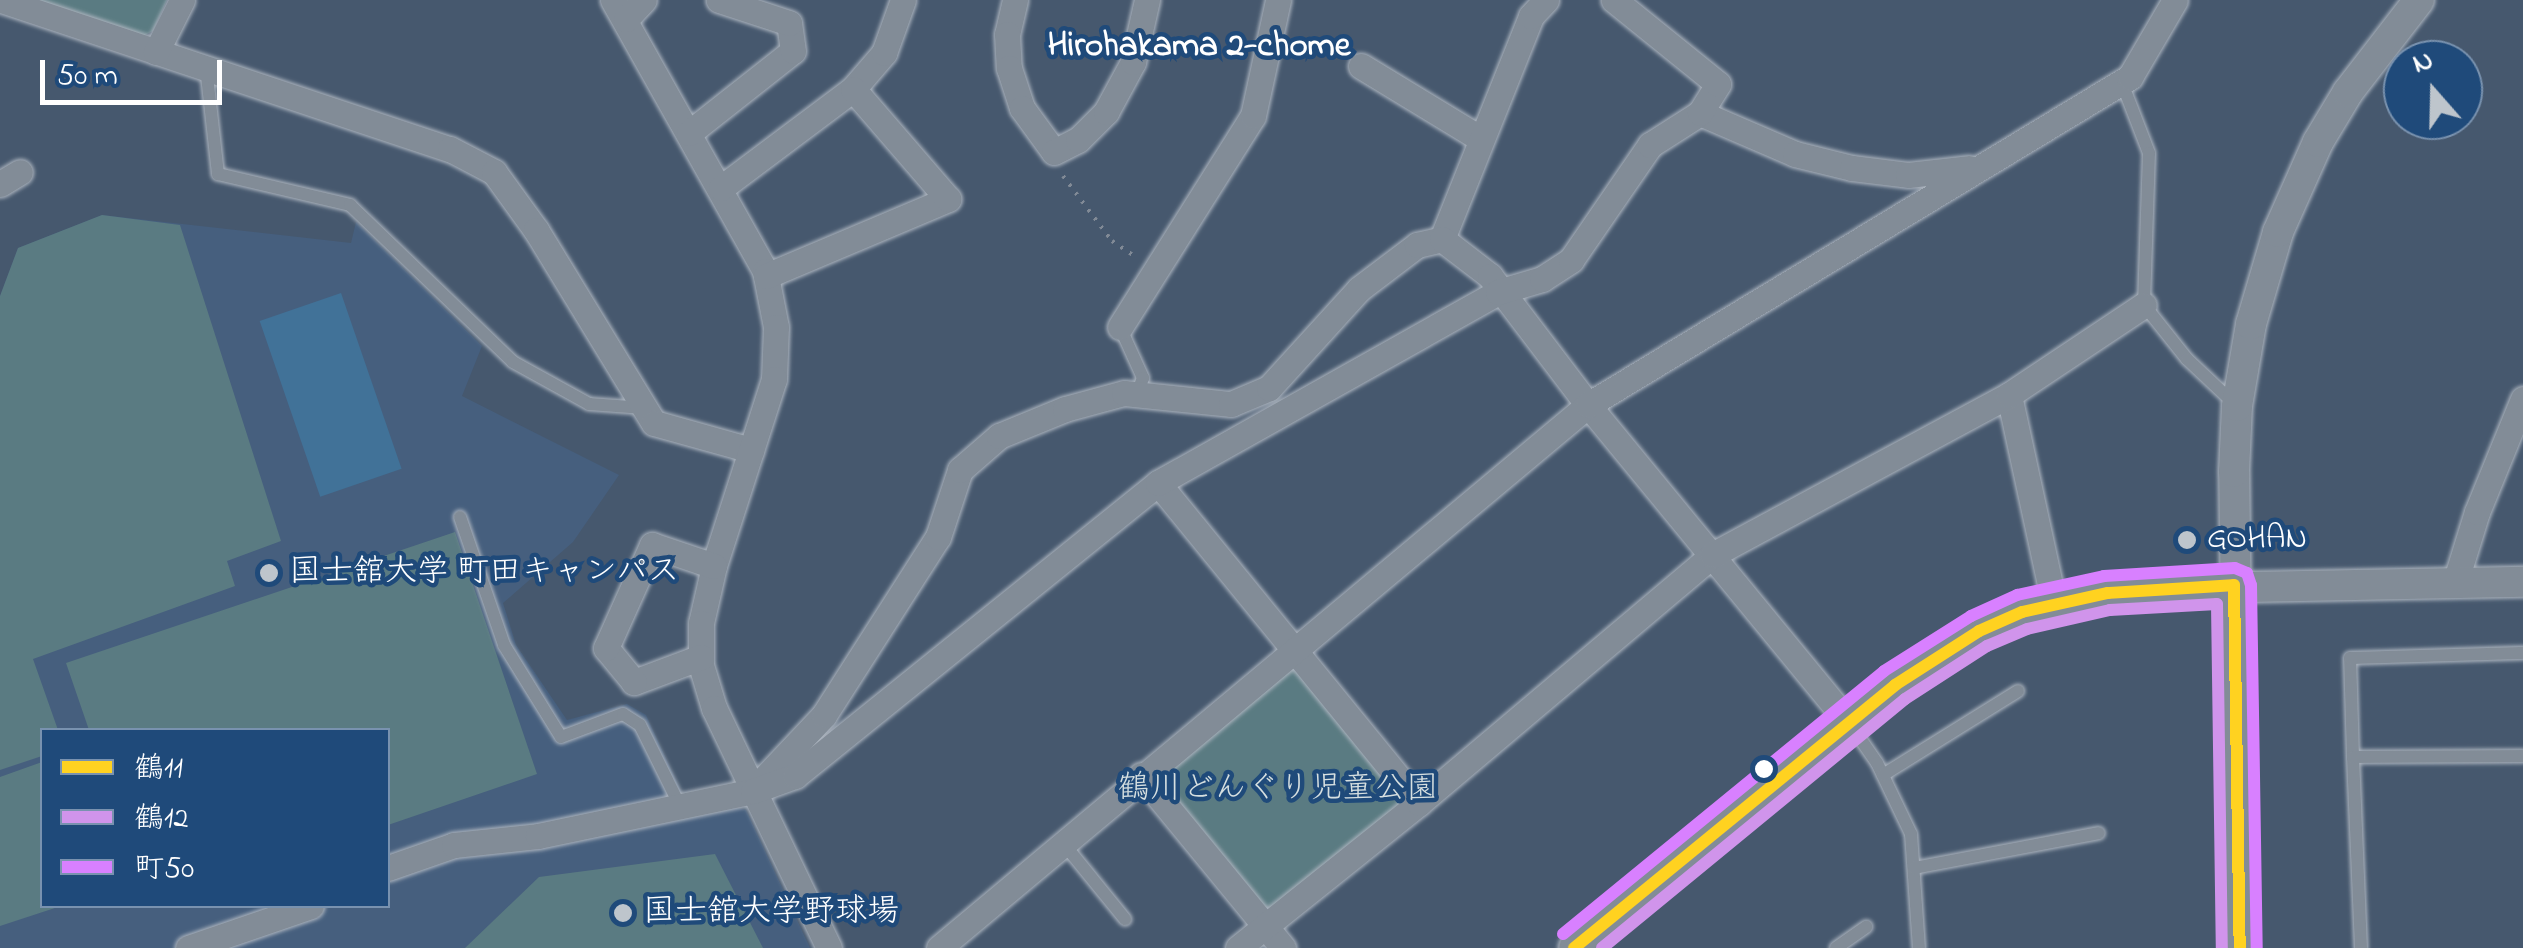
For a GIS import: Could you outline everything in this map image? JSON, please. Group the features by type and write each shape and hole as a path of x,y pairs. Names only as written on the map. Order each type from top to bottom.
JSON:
{"street":[{"path":"1,0 450,150 494,172 536,230 654,423 751,450"},
{"path":"156,52 182,0"},
{"path":"644,0 620,10 766,276 776,328 774,378 714,566 701,624 701,657 714,708 829,948"},
{"path":"689,133 793,51 789,23 719,0"},
{"path":"721,188 853,89 884,53 903,0"},
{"path":"1015,0 1008,34 1009,68 1022,108 1054,152 1078,140 1106,112 1133,62 1147,0"},
{"path":"1120,327 1252,116 1278,0"},
{"path":"1442,238 1532,16 1546,0"},
{"path":"390,867 454,845 538,836 753,791 795,776 1158,482 1498,292 1542,279 1571,260 1650,145 1700,113 1718,84 1614,0"},
{"path":"939,948 1141,775 1588,405 2130,78 2175,0"},
{"path":"2240,948 2234,585 2237,406 2251,324 2294,190 2348,92 2418,0"},
{"path":"1361,66 1482,140"},
{"path":"766,276 948,199 853,89"},
{"path":"1700,113 1795,154 1852,168 1908,176 1979,167"},
{"path":"1442,238 1490,276 1498,292 1588,405 1848,722"},
{"path":"753,791 824,716 938,537 960,470 999,436 1065,409 1124,393 1231,404 1269,388 1358,289 1417,246 1442,238"},
{"path":"1238,948 1419,803 1712,555 2009,394 2144,305"},
{"path":"2009,394 2054,603"},
{"path":"2456,583 2477,512 2523,399"},
{"path":"1158,482 1419,803"},
{"path":"701,657 634,682 606,648 652,544 714,566"},
{"path":"1574,948 1848,722 1942,652 1993,625 2054,603 2108,593 2234,585 2523,582"},
{"path":"1141,775 1283,948"},
{"path":"193,948 305,908"}],"lane":[{"path":"206,66 218,174 350,205 513,362 589,404 644,408"},
{"path":"2122,83 2149,153 2144,305 2187,359 2237,406"},
{"path":"1120,327 1143,378 1138,394"},
{"path":"460,517 504,645 561,736 624,714 640,725 679,804"},
{"path":"2362,948 2350,658 2523,653"},
{"path":"1882,775 2018,691"},
{"path":"1848,722 1882,775 1911,834 1918,948"},
{"path":"2353,757 2523,756"},
{"path":"1914,868 2100,834"},
{"path":"1064,844 1125,918"},
{"path":"1836,948 1866,928"}],"path":[{"path":"1062,175 1112,241 1128,252"}],"shaded area":[{"name":"国士舘大学 町田キャンパス","path":"102,215 351,243 356,222 482,346 462,396 619,475 573,542 503,603 516,645 567,720 627,704 646,715 692,815 730,806 746,810 810,948 0,948 0,296 18,248"},
{"path":"341,293 402,469 320,497 260,321"}],"green space":[{"path":"28,0 167,0 153,31 141,37"},
{"path":"102,215 180,225 281,541 227,561 235,586 33,659 57,728 40,728 40,757 0,770 0,296 18,248"},
{"path":"455,532 537,774 390,824 390,728 88,728 66,663"},
{"name":"鶴川どんぐり児童公園","path":"1296,657 1409,801 1257,920 1144,776"},
{"path":"40,763 40,908 55,908 0,926 0,777"},
{"name":"国士舘大学野球場","path":"715,854 763,948 465,948 539,877"}],"transit line":[{"name":"町50","path":"1563,934 1884,671 1971,616 2017,595 2104,576 2235,568 2247,573 2251,585 2257,948"},
{"name":"鶴11","path":"1574,948 1895,685 1979,631 2022,612 2108,593 2234,585 2240,948"},
{"name":"鶴12","path":"1602,948 1905,699 1987,646 2027,629 2110,610 2217,604 2222,948"}],"place":[{"name":"GOHAN","path":"2187,540"},
{"name":"国士舘大学 町田キャンパス","path":"269,573"},
{"name":"国士舘大学野球場","path":"623,913"}],"district":[{"name":"Hirohakama 2-chome","path":"1199,47"}]}
